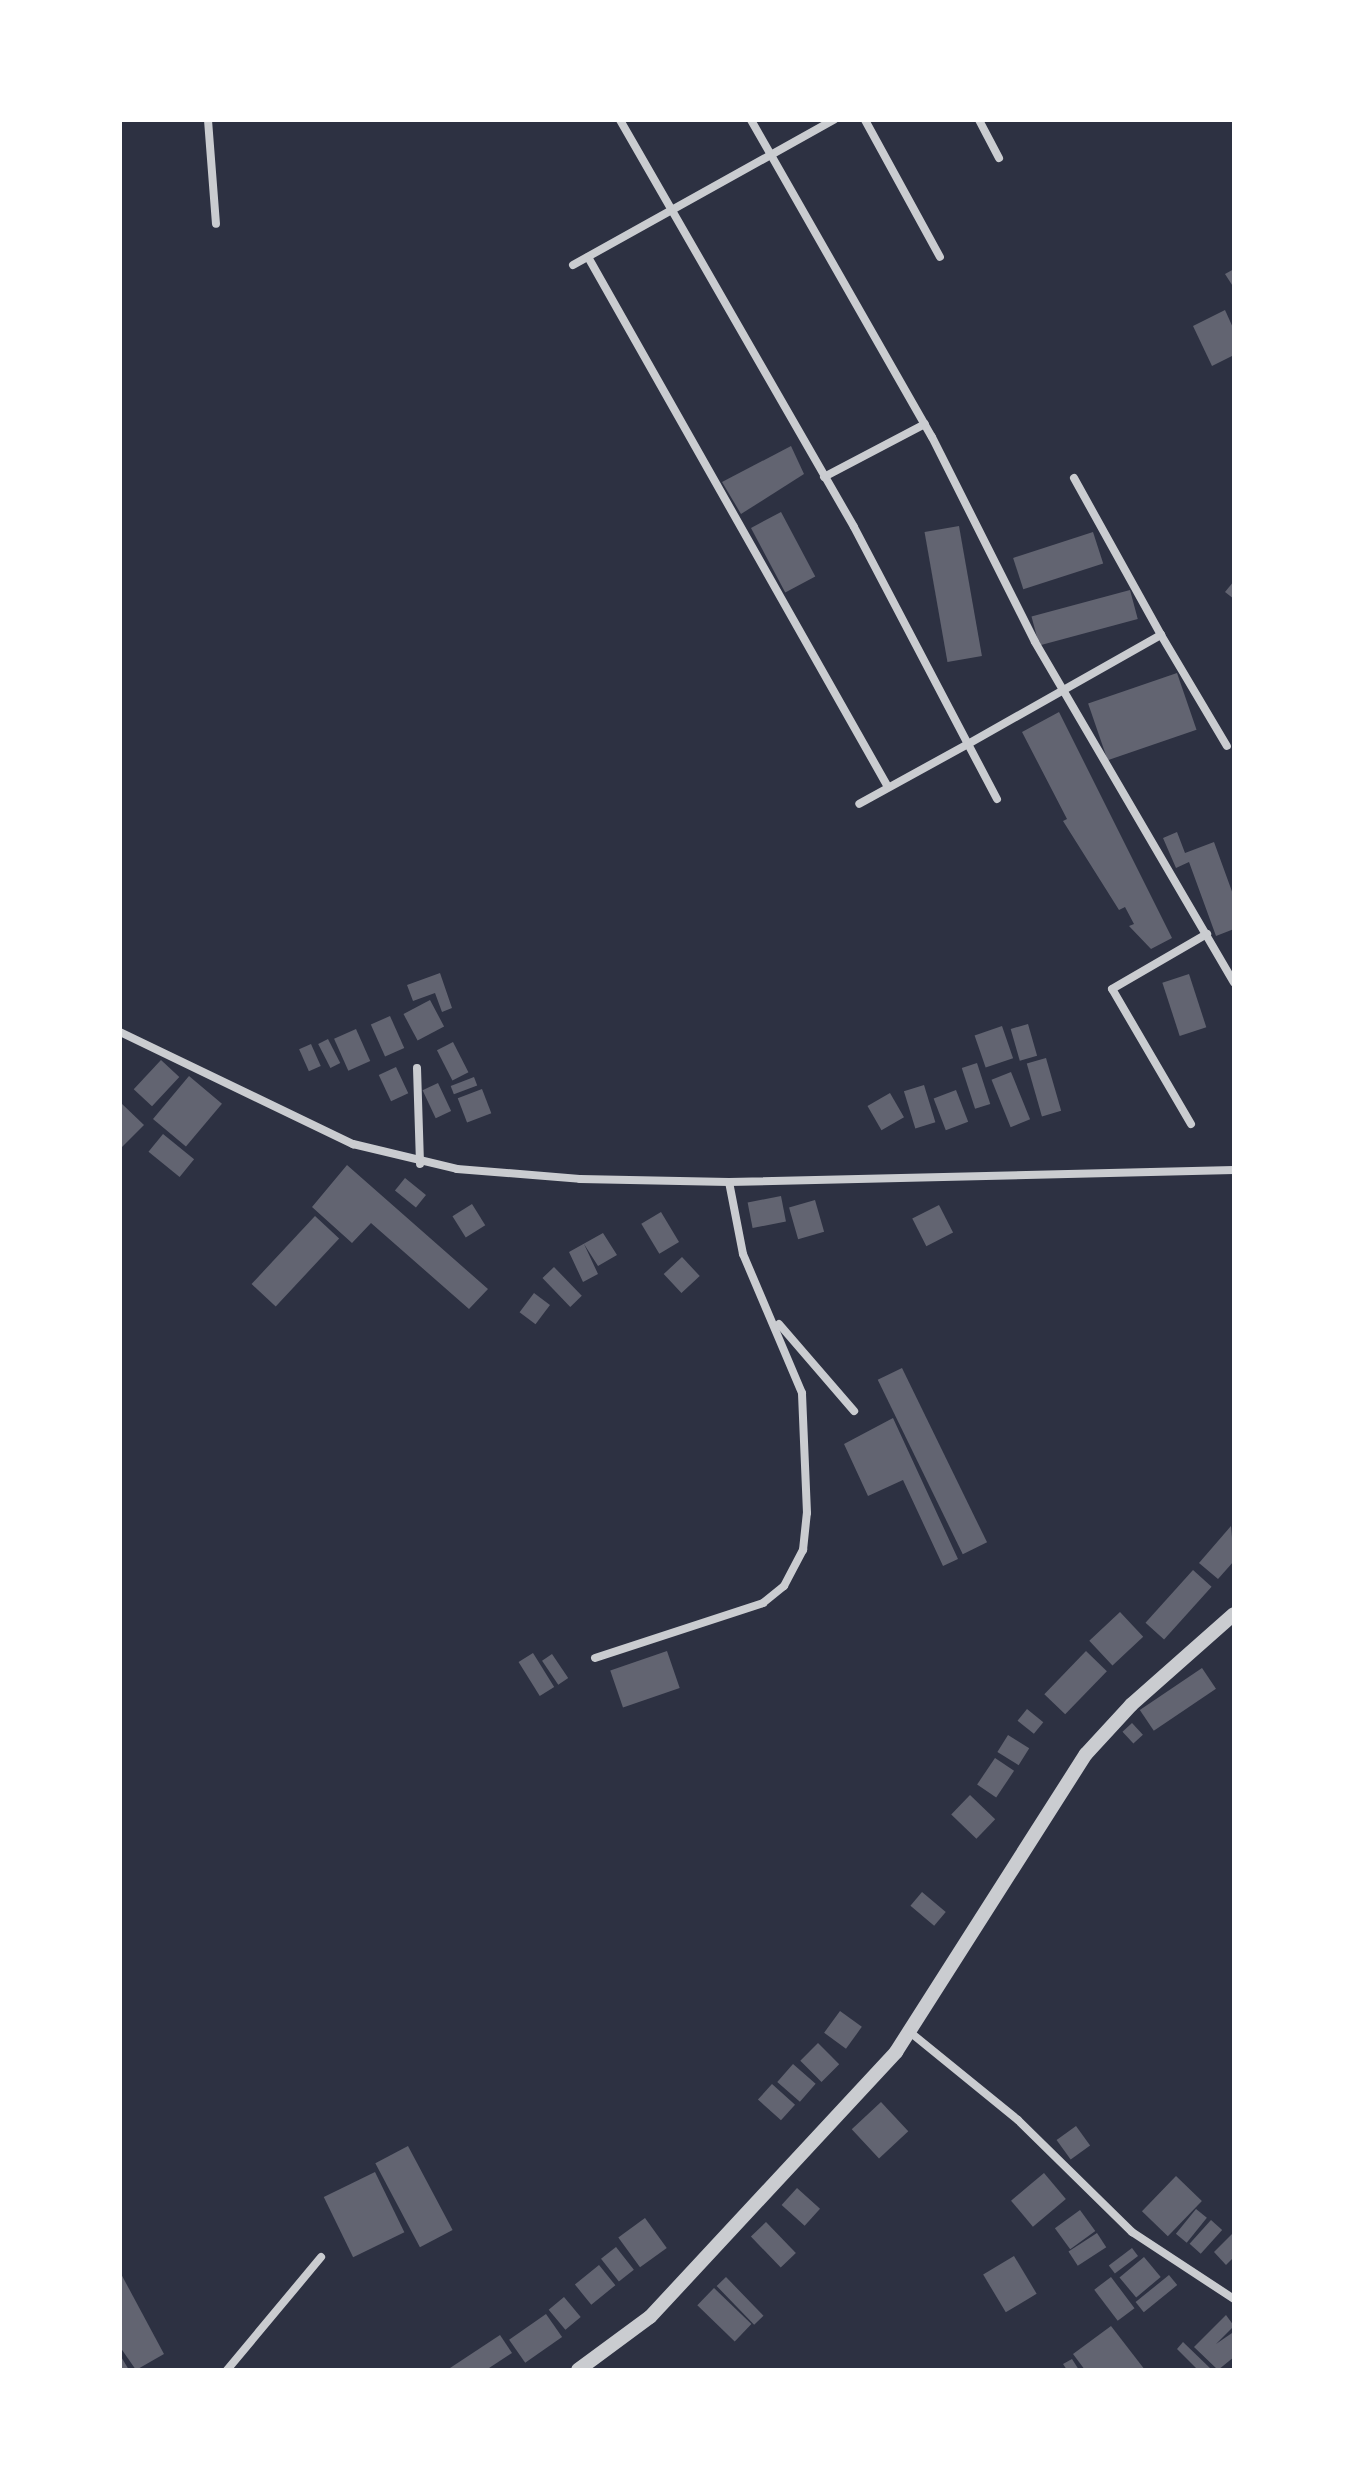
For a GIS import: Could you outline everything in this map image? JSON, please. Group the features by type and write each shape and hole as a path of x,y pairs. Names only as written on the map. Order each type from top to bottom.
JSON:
{"street":[{"path":"208,120 216,224"},
{"path":"620,120 669,212 824,477 997,799"},
{"path":"751,120 925,424 1063,689 1234,982"},
{"path":"573,265 834,120"},
{"path":"865,120 940,257"},
{"path":"979,120 999,158"},
{"path":"588,257 888,787"},
{"path":"824,477 925,424"},
{"path":"1074,478 1227,746"},
{"path":"859,804 1161,635"},
{"path":"1191,1124 1112,989 1207,934"},
{"path":"120,1032 353,1144 420,1164 580,1179 729,1182 1234,1170"},
{"path":"417,1068 420,1164"},
{"path":"595,1658 763,1603 793,1574 806,1534 805,1418 796,1372 743,1254 729,1182"},
{"path":"773,1317 854,1411"},
{"path":"578,2370 650,2317 911,2033 1086,1754 1131,1705 1234,1614"},
{"path":"911,2033 1018,2120 1132,2232 1234,2299"},
{"path":"227,2370 321,2257"}],"building":[{"path":"1234,269 1234,288 1225,274"},
{"path":"1225,310 1234,330 1234,355 1212,366 1193,326"},
{"path":"791,446 804,474 741,514 722,482"},
{"path":"781,512 815,576 785,592 751,528"},
{"path":"959,526 982,656 947,662 925,532"},
{"path":"1093,532 1103,563 1023,589 1013,558"},
{"path":"1234,581 1234,599 1225,592"},
{"path":"1130,590 1138,619 1039,645 1031,616"},
{"path":"1177,673 1197,730 1108,760 1088,704"},
{"path":"1059,712 1172,938 1151,949 1129,926 1134,924 1125,907 1119,910 1063,821 1067,819 1022,732"},
{"path":"1177,832 1185,853 1214,842 1234,897 1234,929 1216,936 1189,862 1176,868 1163,838"},
{"path":"440,973 452,1008 442,1012 435,993 413,1001 407,985"},
{"path":"1189,974 1206,1027 1180,1036 1162,983"},
{"path":"430,1000 444,1026 418,1041 404,1014"},
{"path":"390,1016 404,1048 385,1057 371,1025"},
{"path":"1028,1024 1037,1056 1020,1061 1011,1029"},
{"path":"1002,1026 1013,1058 986,1068 975,1035"},
{"path":"356,1029 370,1061 348,1071 334,1039"},
{"path":"328,1039 340,1063 330,1068 318,1044"},
{"path":"453,1042 468,1072 452,1080 437,1050"},
{"path":"311,1044 321,1066 309,1071 299,1049"},
{"path":"1046,1058 1061,1111 1042,1116 1027,1064"},
{"path":"161,1060 179,1077 152,1106 134,1089"},
{"path":"977,1063 990,1104 975,1109 962,1068"},
{"path":"396,1067 408,1093 391,1101 379,1075"},
{"path":"1011,1072 1030,1119 1011,1127 992,1080"},
{"path":"189,1076 222,1104 186,1147 153,1119"},
{"path":"474,1077 477,1085 454,1094 451,1086"},
{"path":"438,1083 451,1111 436,1118 423,1090"},
{"path":"924,1085 935,1122 915,1128 904,1091"},
{"path":"482,1089 491,1113 467,1123 458,1098"},
{"path":"956,1090 968,1122 946,1130 934,1099"},
{"path":"890,1093 904,1117 881,1130 867,1106"},
{"path":"120,1102 144,1125 120,1149"},
{"path":"163,1134 194,1159 180,1177 149,1152"},
{"path":"347,1165 488,1289 469,1309 371,1223 352,1243 312,1207"},
{"path":"405,1178 426,1195 416,1207 395,1190"},
{"path":"781,1196 786,1222 753,1228 748,1202"},
{"path":"815,1200 824,1232 798,1239 789,1207"},
{"path":"472,1204 485,1225 466,1237 452,1216"},
{"path":"939,1205 953,1233 926,1246 912,1219"},
{"path":"661,1212 679,1242 659,1254 641,1224"},
{"path":"315,1216 339,1239 276,1307 252,1284"},
{"path":"603,1233 617,1255 598,1266 584,1244 598,1274 583,1282 569,1252"},
{"path":"682,1257 700,1276 681,1293 664,1274"},
{"path":"554,1267 582,1296 570,1307 542,1278"},
{"path":"534,1293 550,1305 536,1324 520,1312"},
{"path":"902,1368 987,1542 963,1554 878,1380"},
{"path":"893,1418 958,1559 943,1566 903,1480 868,1496 844,1444"},
{"path":"1231,1526 1234,1561 1218,1579 1199,1563"},
{"path":"1193,1570 1212,1587 1164,1639 1145,1623"},
{"path":"1120,1612 1143,1637 1112,1666 1089,1641"},
{"path":"667,1651 680,1688 623,1707 610,1671"},
{"path":"1086,1651 1107,1671 1065,1714 1044,1694"},
{"path":"533,1653 554,1687 540,1696 519,1662"},
{"path":"552,1654 568,1678 558,1685 542,1661"},
{"path":"1202,1668 1216,1689 1154,1731 1140,1710"},
{"path":"1027,1709 1043,1722 1034,1734 1018,1721"},
{"path":"1132,1723 1143,1735 1133,1744 1122,1732"},
{"path":"1008,1735 1029,1748 1019,1765 997,1752"},
{"path":"995,1758 1014,1771 996,1797 977,1785"},
{"path":"970,1795 995,1819 976,1839 951,1814"},
{"path":"922,1892 946,1912 934,1926 910,1906"},
{"path":"840,2011 862,2027 846,2049 824,2033"},
{"path":"818,2043 839,2064 822,2082 800,2061"},
{"path":"793,2064 816,2084 800,2102 777,2082"},
{"path":"772,2084 795,2105 781,2120 758,2100"},
{"path":"881,2102 908,2131 879,2159 852,2129"},
{"path":"1076,2126 1090,2145 1071,2160 1057,2140"},
{"path":"408,2146 453,2230 420,2247 375,2163"},
{"path":"375,2172 404,2232 353,2257 324,2197"},
{"path":"1044,2173 1066,2199 1033,2227 1011,2201"},
{"path":"1176,2176 1202,2201 1168,2236 1142,2211"},
{"path":"797,2188 820,2209 805,2226 782,2205"},
{"path":"1196,2209 1207,2218 1187,2243 1176,2234"},
{"path":"1080,2210 1095,2231 1070,2249 1055,2228"},
{"path":"645,2218 667,2248 640,2267 618,2237"},
{"path":"1211,2220 1222,2230 1201,2254 1190,2244"},
{"path":"766,2222 796,2253 781,2268 751,2237"},
{"path":"1234,2232 1234,2257 1226,2265 1214,2252"},
{"path":"1097,2233 1106,2247 1078,2266 1068,2252"},
{"path":"616,2247 634,2270 619,2282 601,2259"},
{"path":"1132,2248 1138,2256 1115,2273 1109,2265"},
{"path":"1014,2256 1037,2294 1006,2312 983,2275"},
{"path":"1144,2257 1161,2277 1136,2297 1119,2278"},
{"path":"599,2265 615,2285 591,2305 575,2285"},
{"path":"120,2272 164,2354 136,2370 120,2347"},
{"path":"1169,2275 1177,2285 1144,2312 1136,2302"},
{"path":"726,2277 764,2316 754,2325 717,2286"},
{"path":"1111,2277 1134,2308 1118,2321 1094,2290"},
{"path":"714,2288 751,2324 735,2341 697,2305"},
{"path":"564,2297 581,2317 565,2330 549,2310"},
{"path":"546,2314 562,2337 525,2363 509,2340"},
{"path":"1226,2315 1234,2326 1216,2344 1232,2333 1234,2357 1218,2370 1194,2347"},
{"path":"1111,2326 1145,2370 1085,2370 1073,2354"},
{"path":"500,2335 512,2353 486,2370 447,2370"},
{"path":"1183,2342 1212,2370 1198,2370 1177,2349"},
{"path":"120,2355 129,2370 120,2370"},
{"path":"1072,2359 1079,2370 1067,2370 1063,2364"}]}
